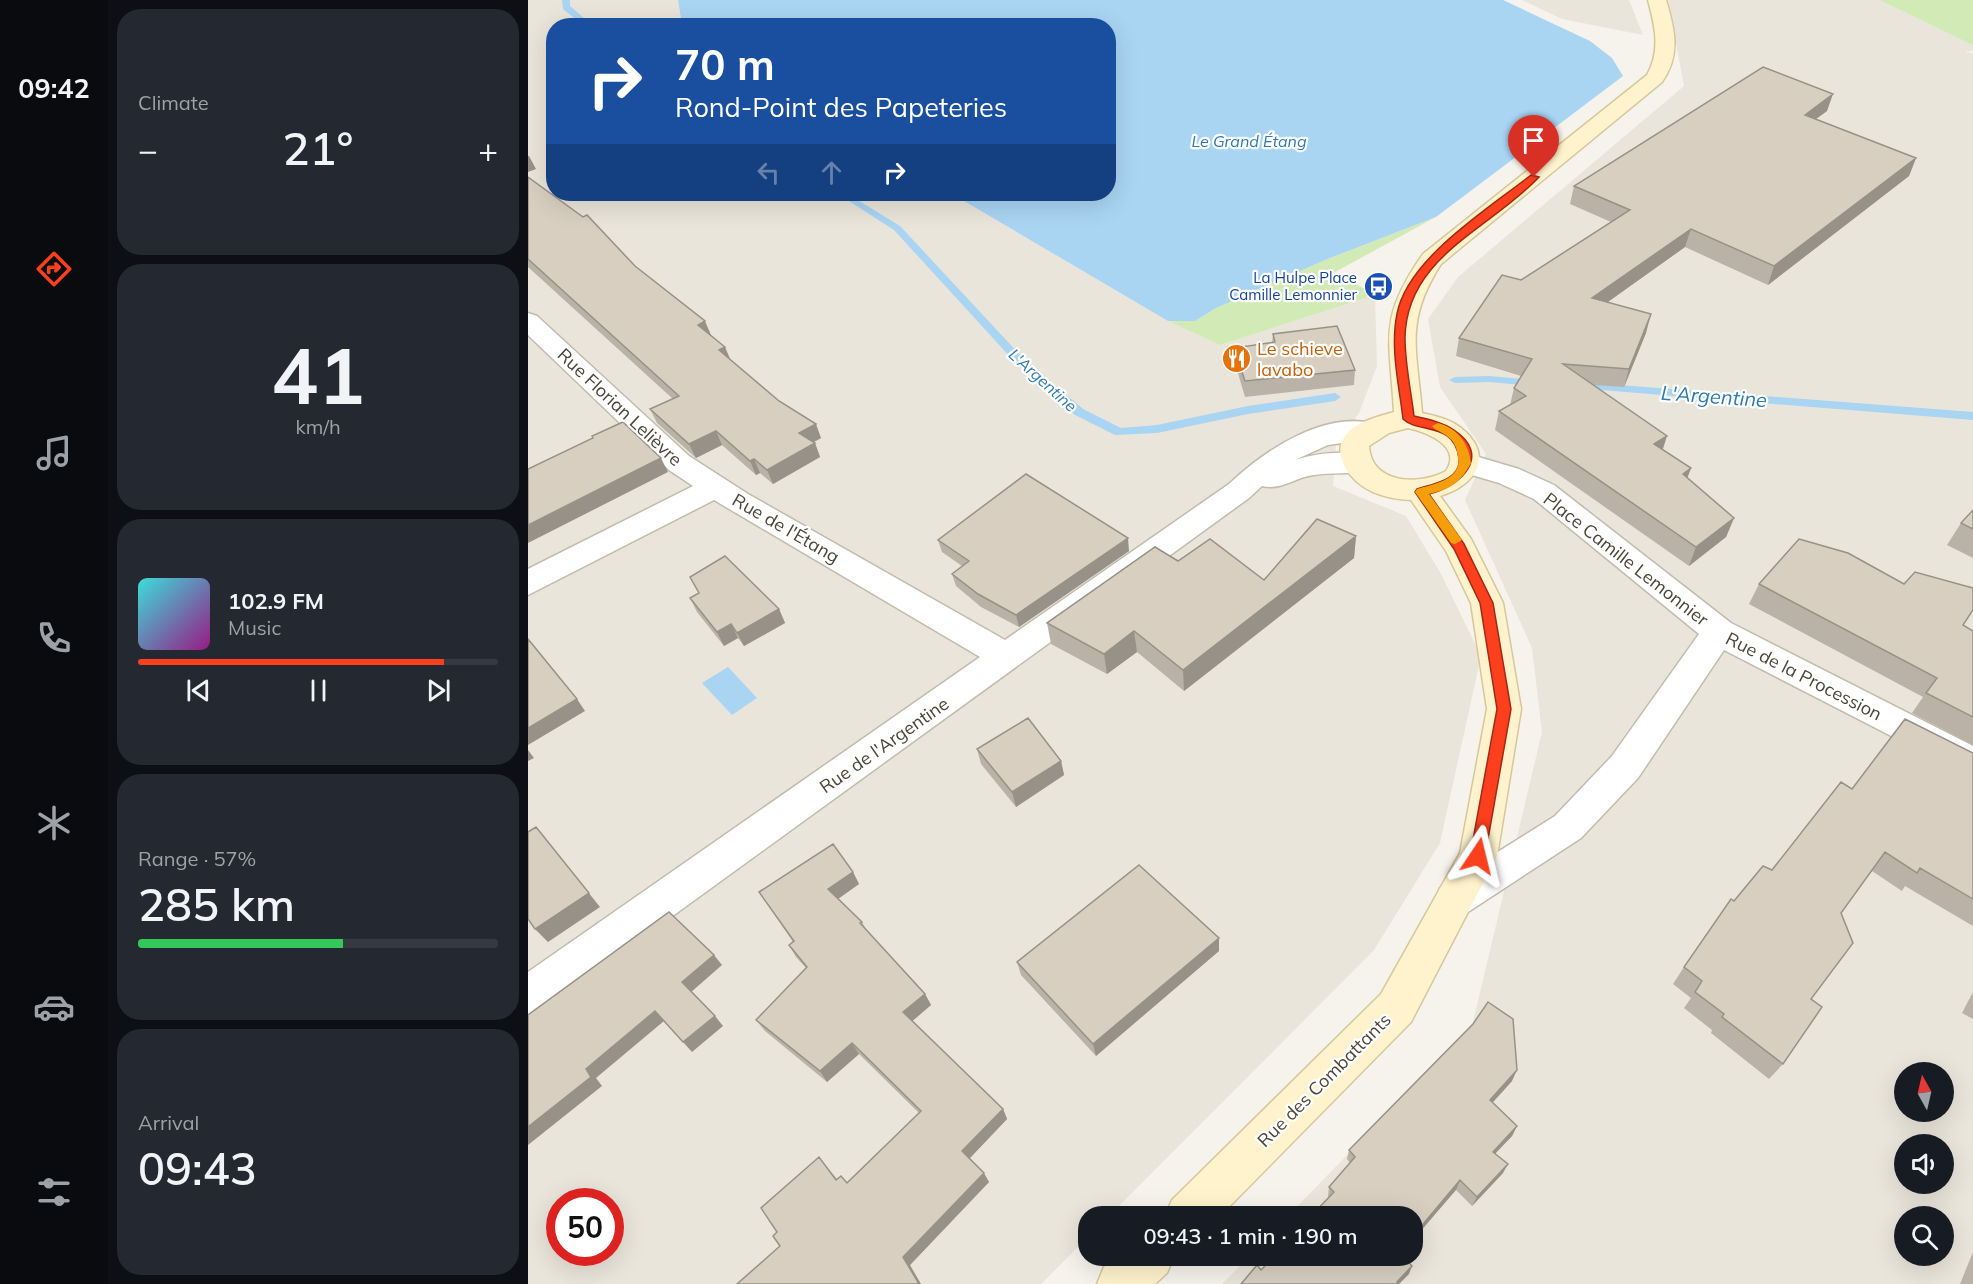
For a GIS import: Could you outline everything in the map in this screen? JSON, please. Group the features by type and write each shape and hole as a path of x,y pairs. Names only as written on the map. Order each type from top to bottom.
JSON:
{"main road":[{"path":"1408,419 1400,339 1402,313 1413,285 1432,260 1655,78 1665,62 1667,43 1657,0"},
{"path":"1408,419 1431,423 1451,433 1463,447 1465,463 1458,477 1442,487 1421,492 1400,490 1380,483 1357,463 1355,443 1367,431 1386,422 1408,419"},
{"name":"Rue des Combattants","path":"1198,1206 1396,1008 1478,856 1504,709 1487,603 1460,547 1421,492"},
{"path":"1121,1284 1139,1266"}],"street":[{"name":"Rue Florian Lelièvre","path":"528,321 679,463 716,487"},
{"name":"Rue de l'Argentine","path":"528,996 1239,491 1268,462 1286,451 1331,433 1367,431"},
{"name":"Rue de l'Argentine","path":"1239,491 1310,465 1357,463"},
{"name":"Place Camille Lemonnier","path":"1465,463 1509,476 1544,492 1719,632"},
{"name":"Rue de l'Étang","path":"528,583 716,487 1008,657"},
{"name":"Rue de la Procession","path":"1454,900 1568,827 1625,767 1719,632 1973,763"}],"shaded area":[{"path":"528,0 678,0 681,18 546,18 546,201 964,201 1168,321 1220,345 1375,295 1377,366 1359,413 1336,444 1333,486 1406,516 1440,572 1481,656 1440,843 1374,950 1119,1206 1078,1206 1078,1247 1041,1284 528,1284"},
{"path":"1522,0 1629,0 1643,35 1562,19"},
{"path":"1668,0 1973,0 1973,51 1965,51 1973,54 1973,1284 1222,1284 1240,1266 1423,1266 1423,1206 1298,1206 1472,1026 1542,732 1532,648 1465,500 1486,454 1440,387 1428,319 1458,277 1684,86"}],"green space":[{"path":"1880,0 1973,0 1973,45"},
{"path":"1436,217 1335,272 1375,295 1220,345 1168,321 1195,321 1216,308 1325,260"}],"water":[{"name":"Le Grand Étang","path":"678,0 1503,0 1590,41 1612,58 1623,76 1436,217 1325,260 1216,308 1195,321 1168,321 964,201 1116,201 1116,18 681,18"},
{"path":"728,667 757,698 732,715 702,683"}],"building":[{"path":"1763,67 1833,94 1805,115 1916,158 1774,266 1691,229 1592,298 1651,314 1629,369 1563,364 1667,436 1654,444 1691,468 1683,474 1734,518 1696,547 1499,411 1526,396 1514,388 1532,359 1459,338 1502,275 1521,280 1630,210 1574,186"},
{"path":"528,177 546,190 546,201 561,201 583,217 587,215 635,266 705,321 698,325 725,347 719,350 779,401 816,424 799,433 815,443 767,470 754,459 750,461 716,431 689,444 650,409 679,396 528,259"},
{"path":"1337,326 1355,370 1245,381 1234,348 1275,342 1273,334"},
{"path":"623,422 661,458 528,525 528,469"},
{"path":"1026,474 1128,538 1016,615 978,594 952,574 969,561 938,540"},
{"path":"1973,510 1973,529 1961,523"},
{"path":"1317,519 1356,536 1183,670 1134,631 1104,654 1047,623 1155,547 1178,561 1210,539 1264,580"},
{"path":"1799,539 1848,553 1904,584 1915,572 1973,588 1973,610 1963,625 1973,631 1973,717 1926,693 1937,678 1759,584"},
{"path":"725,556 779,609 737,633 731,624 717,632 690,598 699,593 690,577"},
{"path":"528,639 577,699 528,728"},
{"path":"1028,718 1061,761 1012,792 977,749"},
{"path":"1905,719 1973,753 1973,899 1920,868 1917,873 1885,852 1841,913 1853,943 1811,999 1822,1007 1783,1064 1722,1017 1724,1014 1695,992 1702,981 1684,967 1731,899 1734,901 1763,866 1772,870 1841,782 1852,789"},
{"path":"536,827 589,893 535,929 528,919 528,832"},
{"path":"833,844 853,872 828,889 862,922 860,923 925,994 903,1012 1003,1109 962,1151 984,1173 903,1257 919,1284 737,1284 780,1246 773,1236 777,1232 761,1208 819,1157 836,1180 841,1176 847,1183 921,1111 852,1043 820,1071 756,1020 807,967 789,945 794,941 759,892"},
{"path":"1139,865 1219,938 1093,1044 1017,962"},
{"path":"669,912 714,955 682,982 715,1016 683,1042 655,1011 586,1069 591,1077 528,1127 528,1015"},
{"path":"1488,1002 1513,1019 1517,1070 1490,1100 1517,1126 1493,1152 1508,1164 1477,1197 1460,1180 1423,1224 1423,1206 1321,1206 1334,1192 1329,1187 1355,1157 1349,1150 1473,1024"},
{"path":"1256,1266 1261,1270 1265,1266 1412,1266 1397,1282 1398,1284 1241,1284"}],"waterway":[{"name":"L'Argentine","path":"566,0 566,7 579,18"},
{"name":"L'Argentine","path":"853,201 897,228 1017,358 1079,412 1119,432 1157,429 1248,410 1335,397"},
{"name":"L'Argentine","path":"1455,380 1489,379 1534,383"},
{"name":"L'Argentine","path":"1580,386 1973,416"}],"slow traffic":[{"path":"1438,426 1451,433 1463,447 1465,463 1458,477 1442,487 1421,492 1435,508 1455,540"}],"place":[{"name":"La Hulpe Place Camille Lemonnier","path":"1378,286"},
{"name":"Le schieve lavabo","path":"1236,358"}],"route":[{"path":"1478,856 1504,709 1487,603 1460,547 1435,508 1421,492 1442,487 1458,477 1465,463 1463,447 1451,433 1431,423 1408,419 1408,399 1402,369 1400,339 1402,313 1413,285 1432,260 1534,177"}]}
